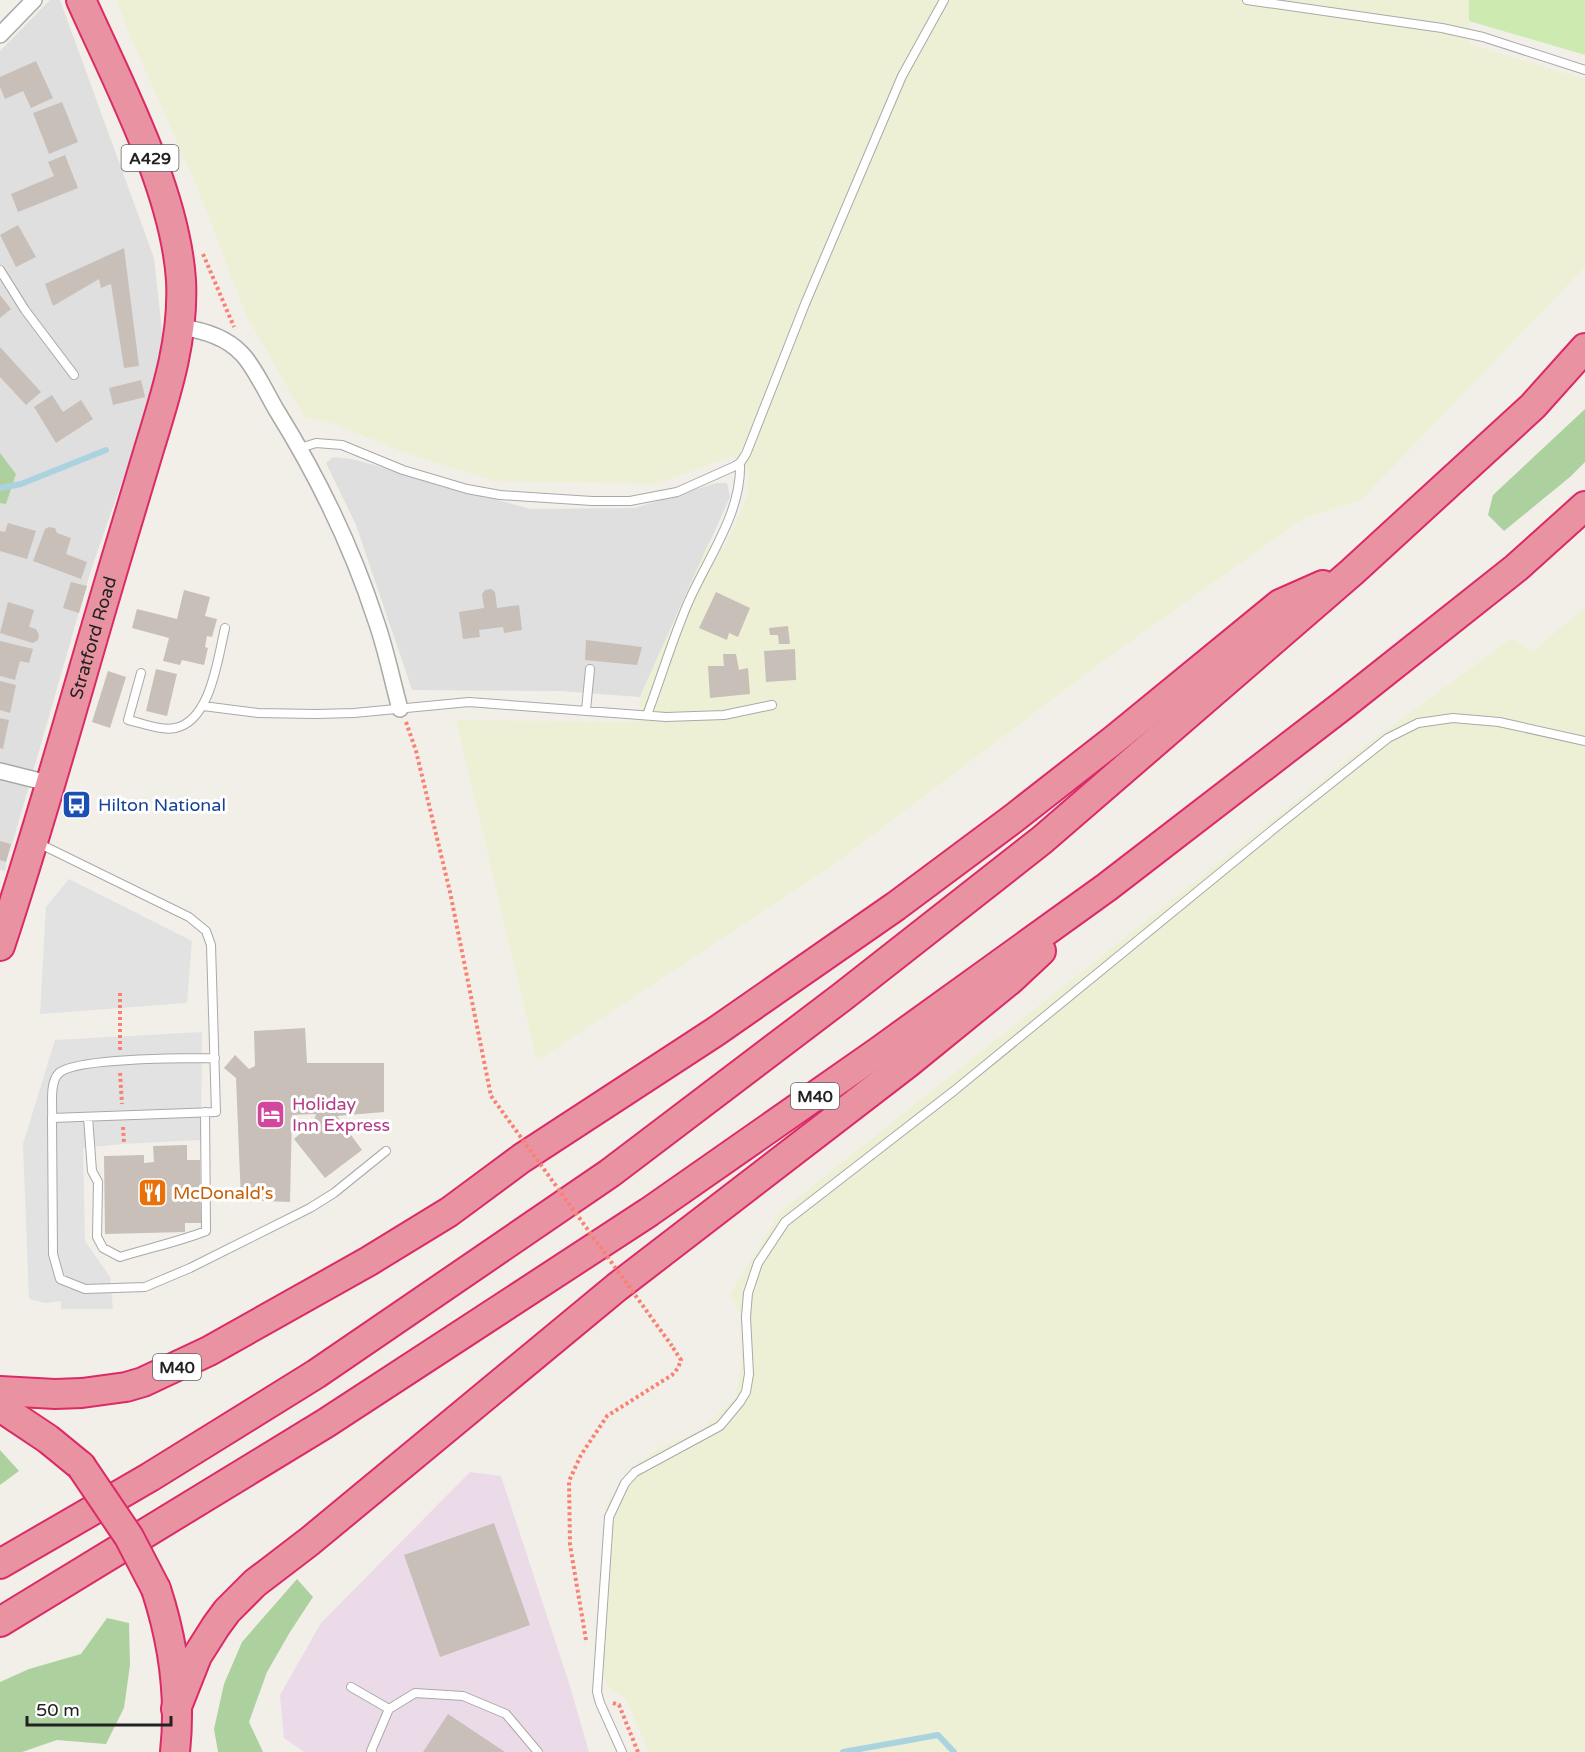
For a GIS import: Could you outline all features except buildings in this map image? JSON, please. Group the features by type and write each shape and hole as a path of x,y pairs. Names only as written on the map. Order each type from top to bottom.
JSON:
{"highway":[{"name":"Stratford Road","path":"0,946 52,784 99,617 171,380 180,327 181,280 178,257 160,188 81,0"},
{"name":"M40","path":"0,1564 150,1477 316,1374 610,1173 842,997 1042,840 1352,572 1533,406 1585,348"},
{"name":"M40","path":"0,1622 326,1423 631,1224 878,1052 1107,886 1415,648 1524,561 1585,506"},
{"name":"M40","path":"0,1391 55,1394 126,1387 170,1371 319,1290 439,1218 522,1158 715,1032 896,906 1106,746 1280,604 1352,572"},
{"name":"M40","path":"177,1709 197,1656 227,1611 255,1583 617,1287 890,1077 1010,980 1107,886"},
{"path":"0,1407 48,1439 81,1466 129,1537 156,1589 166,1620 174,1670 177,1709 176,1750"}],"street":[{"path":"0,35 34,0"},
{"path":"180,327 215,335 243,354 300,448 332,509 354,560 377,622 400,709"},
{"path":"0,771 52,784"}],"lane":[{"path":"300,448 316,443 342,445 403,470 467,489 500,495 592,501 630,501 677,492 740,463 746,454 805,304 902,76 944,0"},
{"path":"1247,0 1442,28 1494,40 1585,70"},
{"path":"0,270 25,310 74,375"},
{"path":"647,715 688,602 734,503 740,480 740,463"},
{"path":"141,673 128,720 172,729 187,723 199,713 203,706 214,676 225,628"},
{"path":"586,710 590,669"},
{"path":"203,706 286,714 354,713 469,702 647,715 724,715 771,705"},
{"path":"622,1752 597,1692 609,1517 625,1483 635,1472 720,1426 746,1392 749,1374 746,1317 748,1293 758,1263 785,1222 955,1090 1388,738 1418,723 1453,718 1499,722 1585,741"},
{"path":"34,841 189,917 206,931 211,945 216,1112 52,1118"},
{"path":"215,1058 120,1060 69,1068 60,1073 53,1082 53,1254 60,1279 85,1289 145,1287 190,1268 310,1208 334,1193 386,1151"},
{"path":"88,1117 92,1171 98,1182 97,1236 103,1248 120,1257 146,1248 178,1242 206,1231 206,1112"},
{"path":"351,1687 389,1709"},
{"path":"372,1752 370,1751 389,1709 415,1693 463,1696 506,1714 538,1752"}],"path":[{"path":"400,709 411,732 450,892 491,1096 681,1360 678,1368 665,1380 607,1416 581,1455 569,1481 570,1545 587,1646"}],"shaded area":[{"path":"50,0 60,0 154,258 165,359 91,570 5,871 0,870 0,503 6,503 0,454 0,51"},
{"path":"333,457 352,459 530,509 635,508 716,483 727,483 730,497 640,697 560,691 412,690 356,525 326,463"},
{"path":"69,879 192,941 187,1003 40,1014 46,907"},
{"path":"202,1032 201,1140 83,1148 85,1241 110,1277 113,1309 61,1309 61,1301 46,1303 29,1299 23,1144 55,1040"},
{"path":"470,1472 501,1476 569,1683 589,1752 304,1752 284,1738 280,1695 321,1623"}],"green space":[{"path":"116,0 1469,0 1469,44 1585,79 1585,267 1361,500 1302,519 1099,664 837,862 537,1061 456,720 638,722 640,697 709,542 724,549 747,496 749,471 732,456 656,484 495,481 402,452 330,422 305,418 247,317 195,182"},
{"path":"1469,0 1585,0 1585,55 1469,21"},
{"path":"1585,409 1585,462 1504,531 1488,515 1493,495"},
{"path":"0,453 16,474 6,504 0,503"},
{"path":"1585,607 1585,1752 649,1752 625,1698 608,1688 594,1649 607,1503 640,1462 661,1447 703,1429 736,1397 742,1361 740,1314 730,1294 781,1211 1374,739 1512,638 1533,651"},
{"path":"0,1450 19,1471 0,1485"},
{"path":"297,1579 313,1597 267,1672 249,1722 263,1752 218,1752 214,1729 224,1684 242,1642"},
{"path":"107,1618 129,1623 130,1665 124,1708 106,1744 57,1740 22,1752 0,1752 0,1682 29,1669 81,1654"}],"waterway":[{"path":"0,488 21,484 106,450"},
{"path":"843,1752 938,1735 954,1752"}],"place":[{"name":"Hilton National","path":"77,805"},
{"name":"Holiday Inn Express","path":"271,1114"},
{"name":"McDonald's","path":"152,1193"}]}
